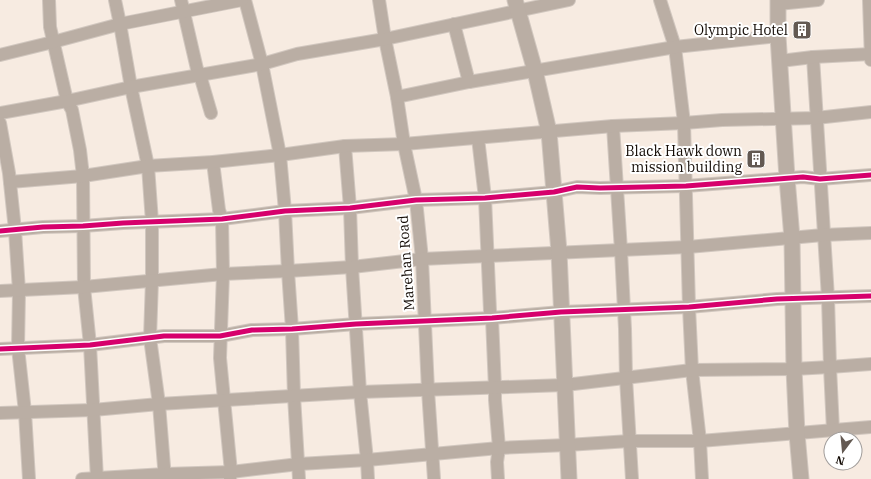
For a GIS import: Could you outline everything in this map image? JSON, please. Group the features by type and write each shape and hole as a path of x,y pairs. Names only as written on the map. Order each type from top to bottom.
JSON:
{"street":[{"path":"49,0 50,27 67,101 74,117 83,176 84,287 90,345 97,478"},
{"path":"115,0 131,87 148,166 152,222 150,338 159,404 165,476"},
{"path":"0,54 53,42 182,6 244,0 262,64 280,155 292,328 299,479"},
{"name":"Marehan Road","path":"379,0 404,144 416,200 422,259 434,479"},
{"path":"0,113 67,101 131,87 262,64 304,53 385,39 454,24 516,5 569,0"},
{"path":"660,0 675,47 684,123 692,370 700,441 702,479"},
{"path":"801,479 794,369 792,238 778,36 778,2 818,0"},
{"path":"869,0 871,60"},
{"path":"516,5 535,71 548,132 559,252 569,479"},
{"path":"182,6 197,69 211,113"},
{"path":"454,24 469,82"},
{"path":"397,97 469,82 675,47 778,36"},
{"path":"780,61 813,57 871,54"},
{"path":"813,57 828,298 833,430"},
{"path":"6,177 83,176 148,166 213,162 345,146 404,144 613,126 722,120 816,118 871,112"},
{"path":"0,124 6,177 15,230 19,291 18,348 25,412 29,479"},
{"path":"613,126 621,251 632,479"},
{"path":"478,138 485,198 490,311 492,318 495,388 494,400 499,448 496,462 498,479"},
{"path":"345,146 350,208 352,267 360,392 368,479"},
{"path":"213,162 219,210 222,219 223,274 220,358 231,475"},
{"path":"0,231 123,223 222,219 285,212 350,208 416,200 485,198 554,192 577,187 617,188 686,186 803,177 820,179 871,175"},
{"path":"0,291 84,287 223,274 352,267 422,259 559,252 621,251 688,247 823,235 871,233"},
{"path":"0,349 90,345 164,336 220,336 252,330 425,320 492,318 562,312 689,307 793,299 871,296"},
{"path":"0,413 93,410 159,404 360,392 565,385 692,370 794,369 871,364"},
{"path":"82,479 231,475 299,464 367,460 499,448 630,441 700,441 871,427"}],"cycle path":[{"path":"0,231 43,227 222,219 285,211 350,208 416,200 485,198 554,192 577,187 600,188 686,186 803,177 820,179 871,175"},
{"path":"0,349 90,345 164,336 220,336 252,330 492,318 561,312 689,307 777,299 871,296"}],"place":[{"name":"Olympic Hotel","path":"802,30"},
{"name":"Black Hawk down mission building","path":"756,159"}]}
